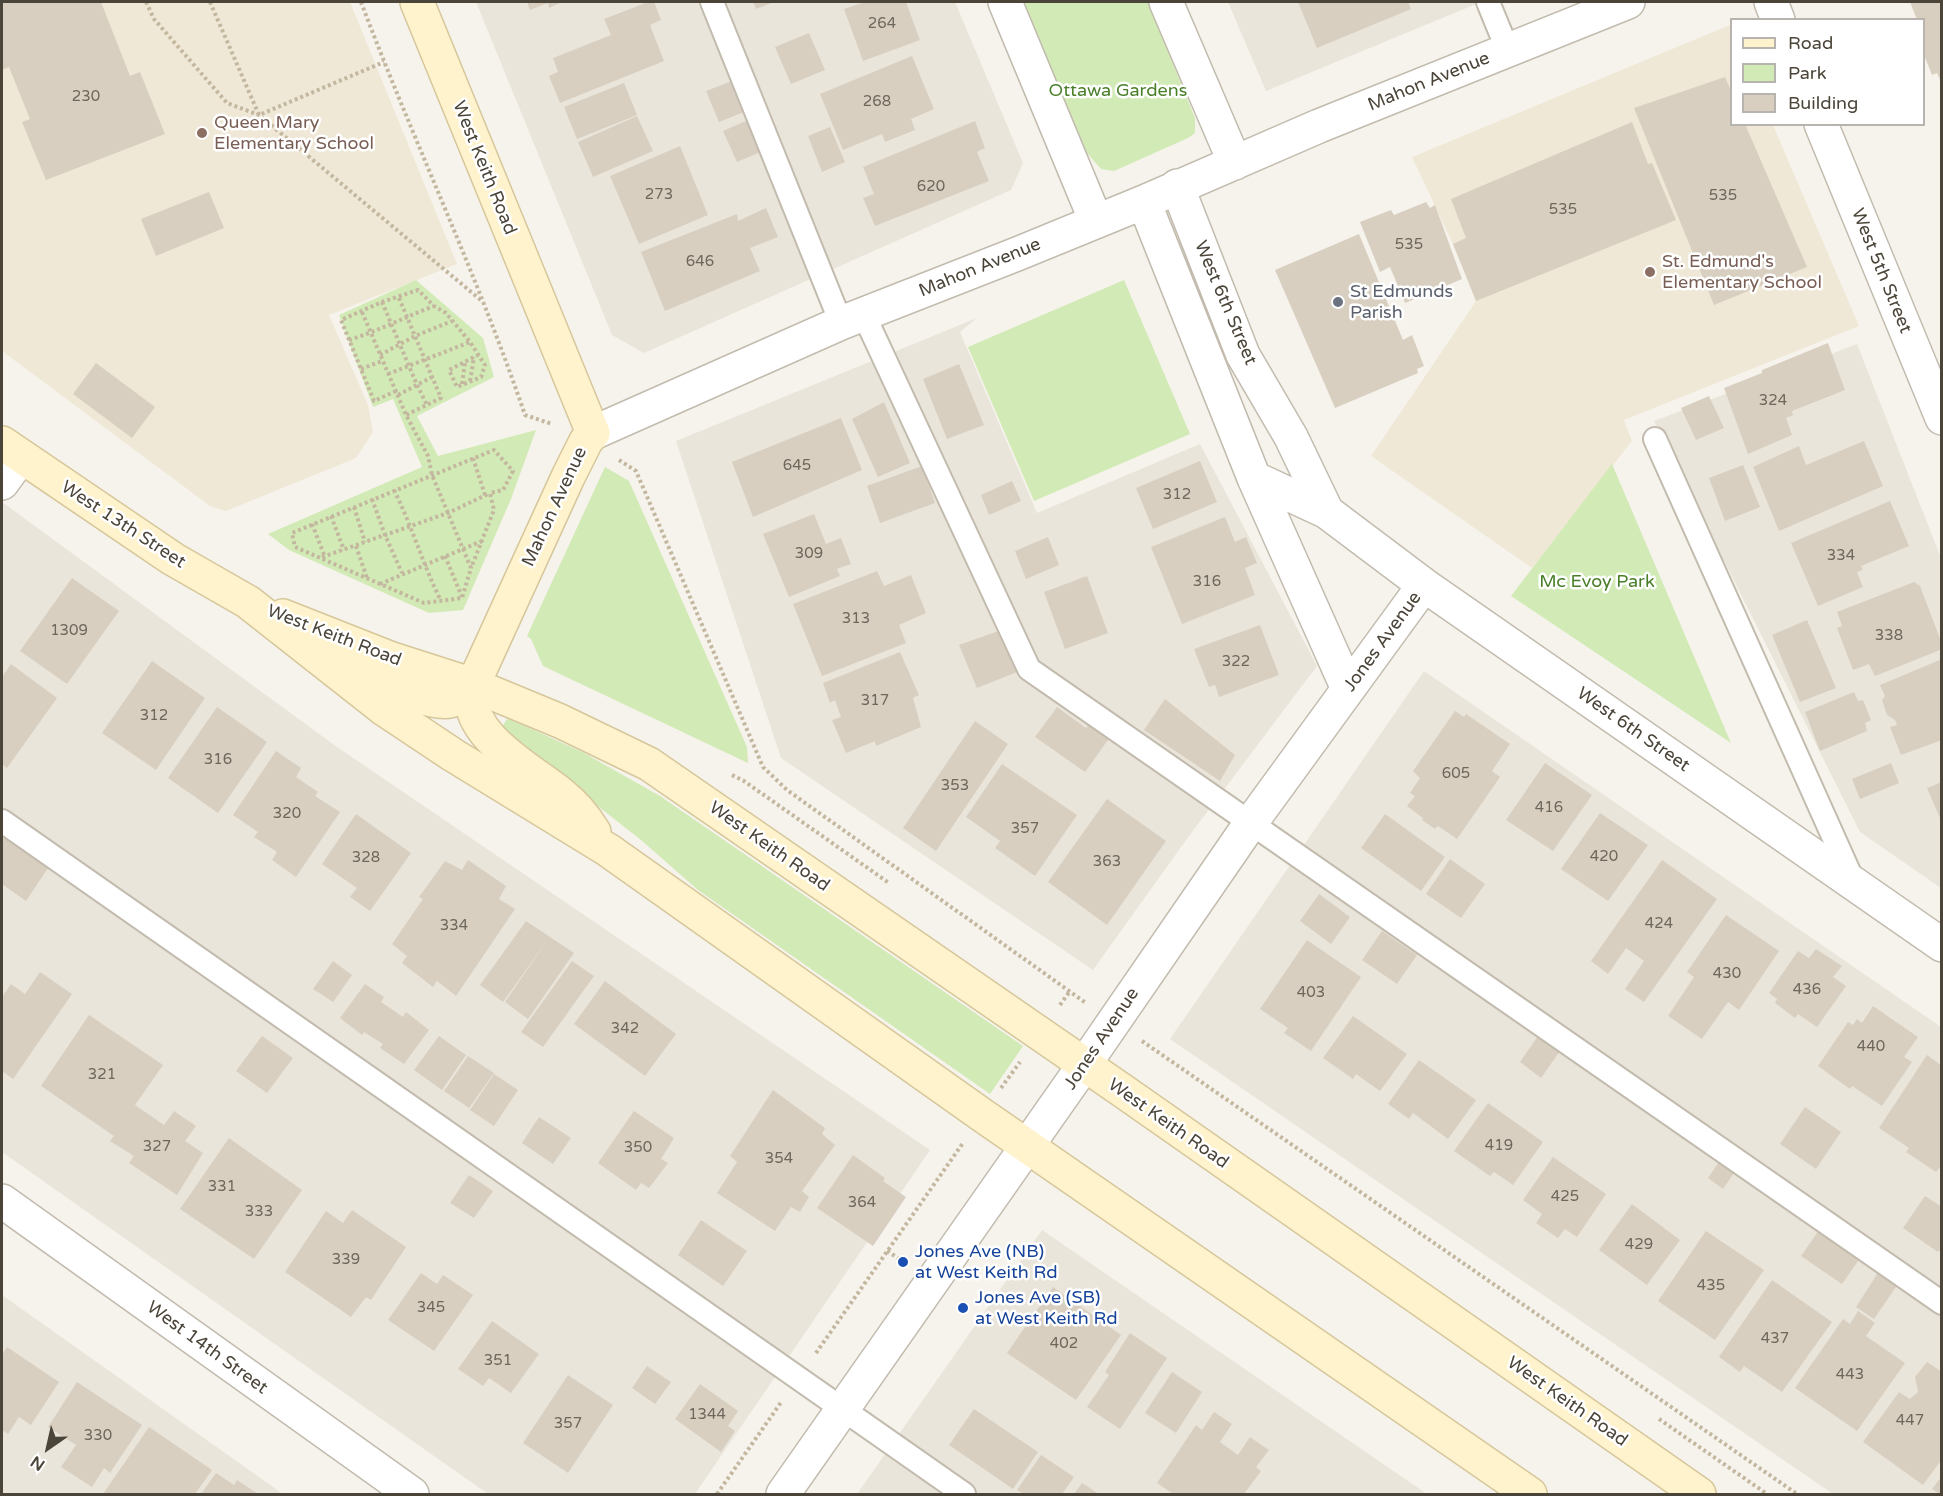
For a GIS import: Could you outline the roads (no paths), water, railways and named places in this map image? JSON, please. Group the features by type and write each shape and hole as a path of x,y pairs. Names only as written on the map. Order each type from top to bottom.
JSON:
{"main road":[{"name":"West Keith Road","path":"417,2 603,445"},
{"name":"Mahon Avenue","path":"473,686 586,441 603,445"},
{"name":"West 13th Street","path":"11,450 172,559 248,602"},
{"name":"West Keith Road","path":"248,602 392,659 473,686 560,721 649,764 1699,1494"},
{"name":"West Keith Road","path":"248,602 384,709 453,755 608,850 982,1115 1530,1494"},
{"path":"314,654 436,702 448,702 459,698 473,686"},
{"path":"473,686 470,697 481,726 497,746 562,794 584,815 608,850"}],"street":[{"path":"1005,2 1096,221"},
{"path":"1166,2 1235,163"},
{"name":"Mahon Avenue","path":"603,445 853,319 1144,202 1319,126 1628,2"},
{"path":"1771,2 1778,18"},
{"name":"West 5th Street","path":"1822,126 1941,418"},
{"name":"West 6th Street","path":"1177,186 1243,355 1291,437 1327,512"},
{"name":"West 6th Street","path":"1144,202 1254,478 1348,689"},
{"path":"2,483 11,450"},
{"name":"West 6th Street","path":"1254,478 1327,512 1424,585 1941,945"},
{"name":"Jones Avenue","path":"783,1494 1251,824 1424,585"},
{"name":"West 14th Street","path":"2,1201 412,1494"}],"lane":[{"path":"712,2 853,319 1029,669 1941,1303"},
{"path":"1488,2 1508,51"},
{"path":"1655,439 1855,885"},
{"path":"2,821 964,1494"}],"place":[{"name":"Queen Mary Elementary School","path":"202,133"},
{"name":"St. Edmund's Elementary School","path":"1650,272"},
{"name":"St Edmunds Parish","path":"1338,302"},
{"name":"Jones Ave (NB) at West Keith Rd","path":"903,1262"},
{"name":"Jones Ave (SB) at West Keith Rd","path":"963,1308"}],"park label":[{"name":"Ottawa Gardens","path":"1118,91"},
{"name":"Mc Evoy Park","path":"1597,582"}]}
